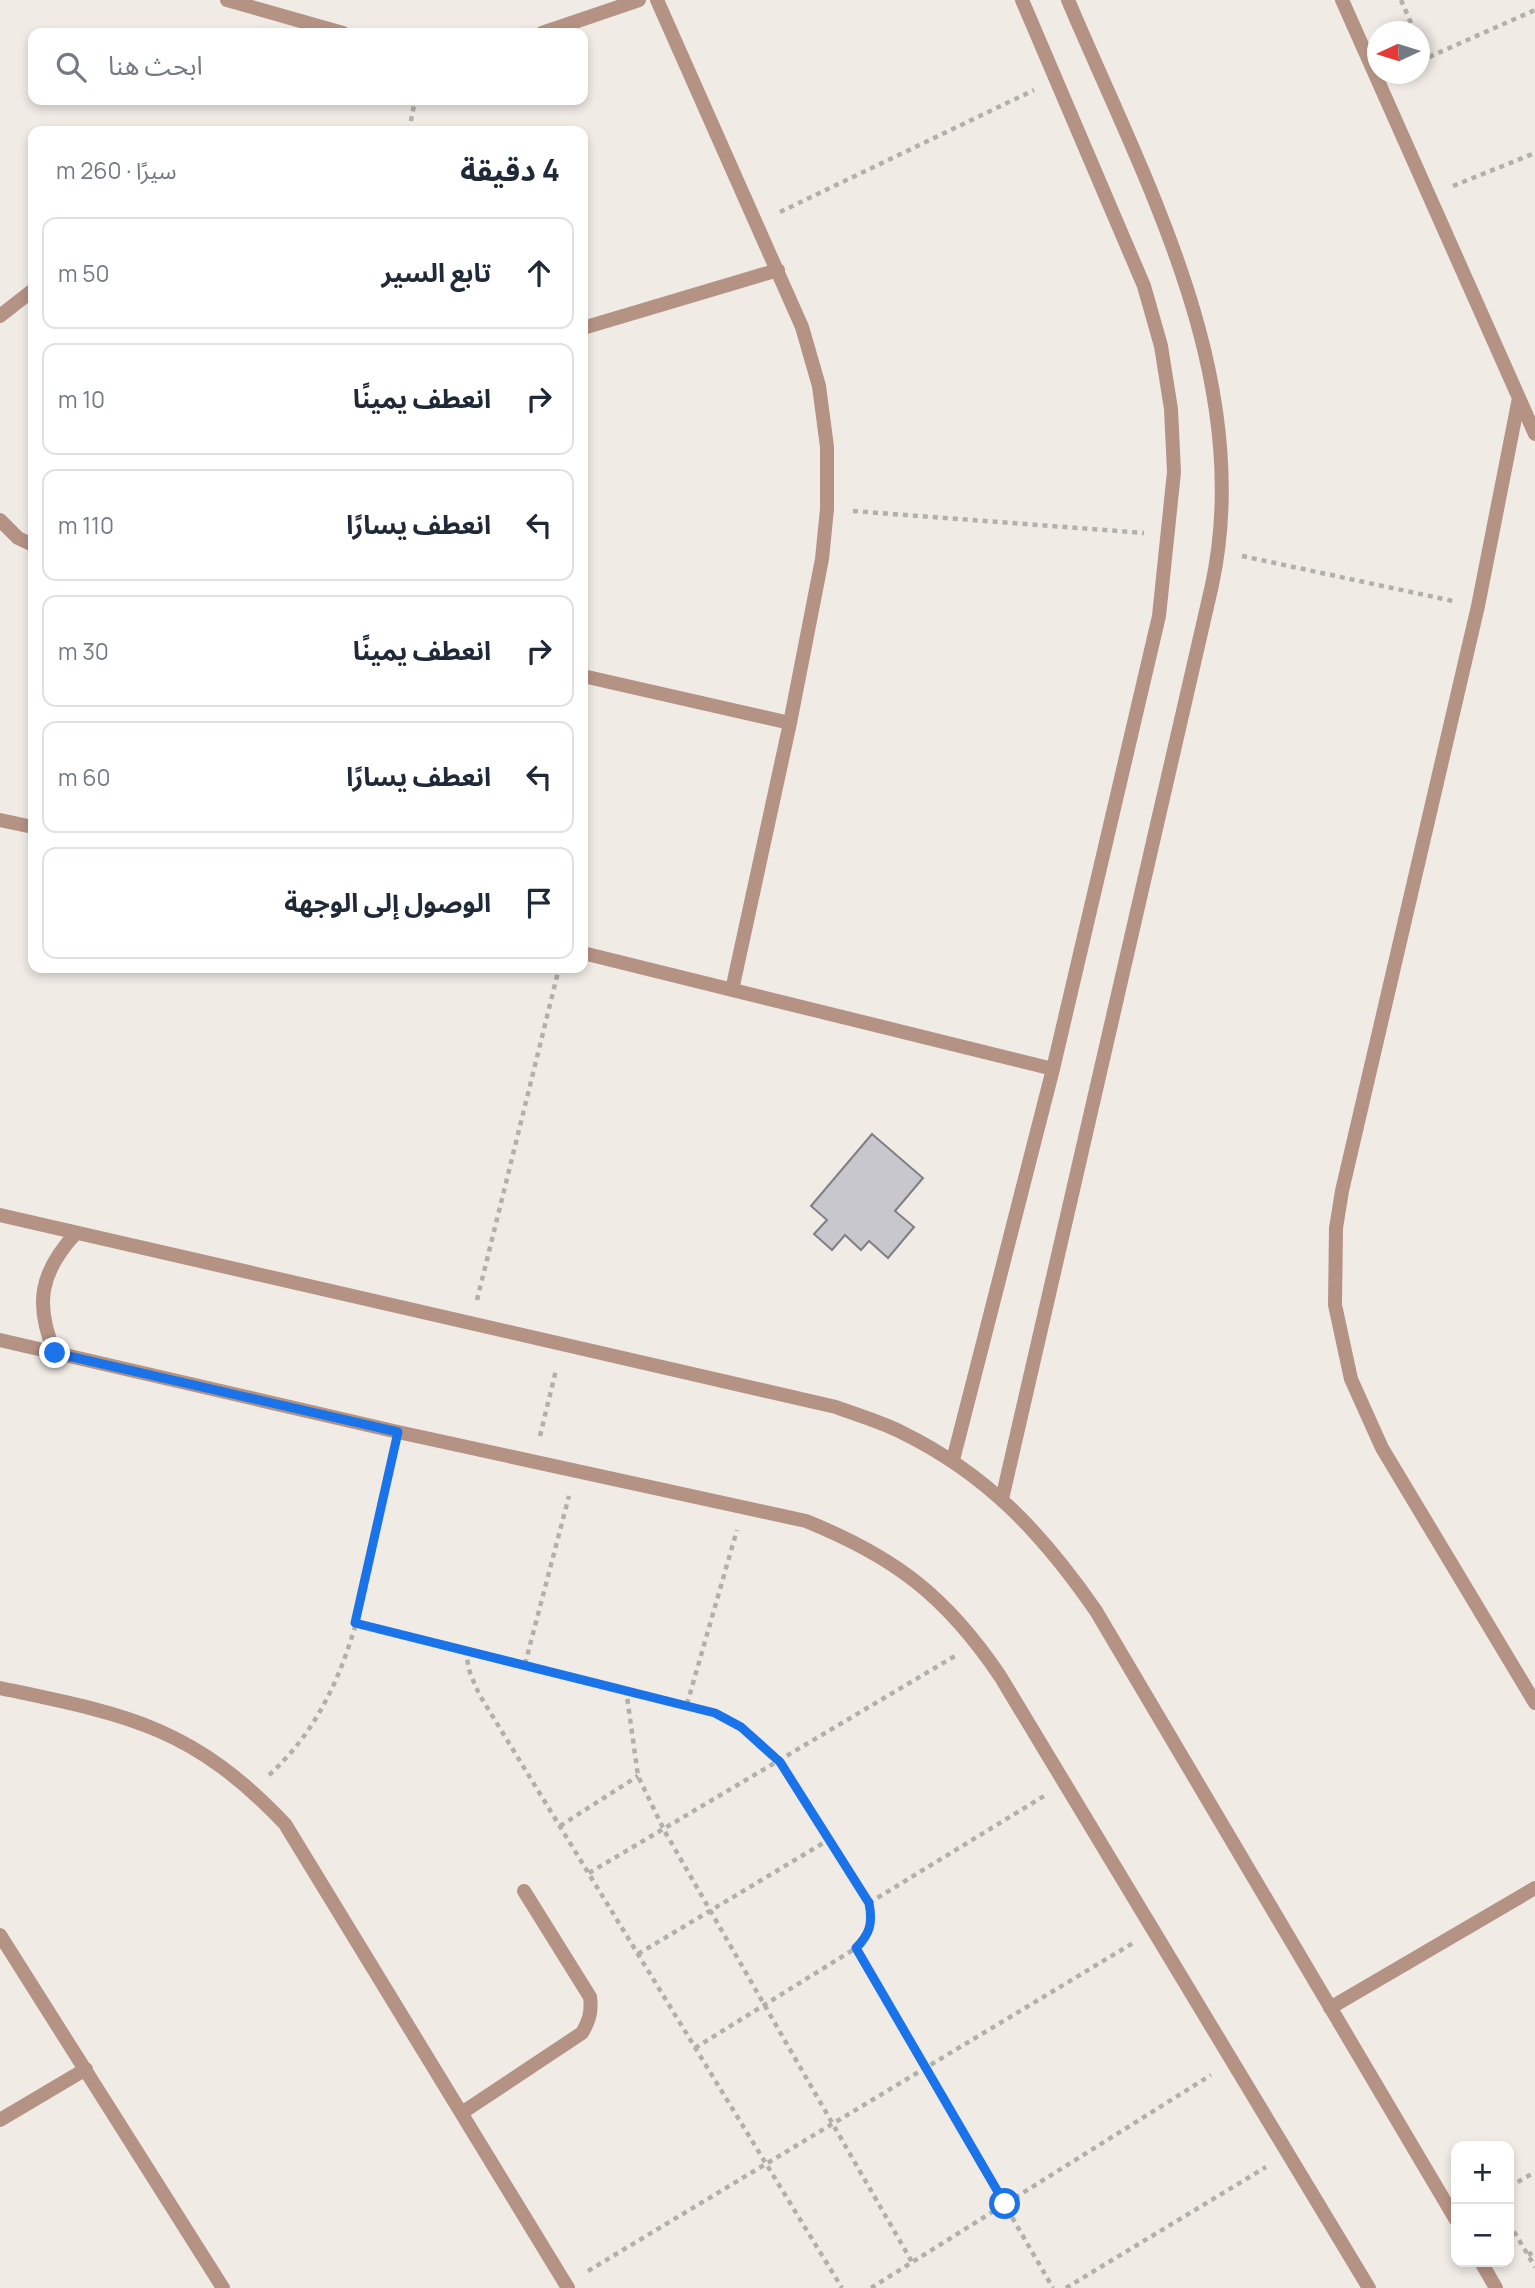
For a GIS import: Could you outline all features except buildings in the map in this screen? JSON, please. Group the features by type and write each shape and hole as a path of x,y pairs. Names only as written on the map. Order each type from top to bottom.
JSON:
{"street":[{"path":"227,0 325,28"},
{"path":"557,28 639,0"},
{"path":"657,0 802,327 819,386 828,447 827,509 822,559 790,723 732,989"},
{"path":"953,1460 1054,1069 1159,616 1174,472 1171,409 1161,346 1144,286 1022,0"},
{"path":"1002,1499 1219,551 1219,436 1194,310 1159,215 1068,0"},
{"path":"1342,0 1535,434"},
{"path":"588,327 778,270"},
{"path":"0,316 28,294"},
{"path":"1519,398 1478,606 1342,1191 1335,1241 1335,1304 1340,1342 1365,1414 1535,1703"},
{"path":"0,520 18,538 28,543"},
{"path":"588,677 790,723"},
{"path":"0,820 28,826"},
{"path":"588,954 1054,1069"},
{"path":"0,1215 836,1408 899,1431 953,1460 1002,1499 1058,1555 1096,1611 1451,2212"},
{"path":"55,1353 44,1328 42,1302 46,1276 58,1252 76,1233"},
{"path":"0,1340 398,1432 806,1521 855,1541 911,1577 942,1603 977,1643 1065,1783 1369,2288"},
{"path":"0,1688 135,1720 187,1743 216,1761 252,1790 285,1824 567,2286"},
{"path":"1330,2008 1535,1888"},
{"path":"463,2112 582,2034 588,2023 590,1997 524,1891"},
{"path":"0,1935 223,2288"},
{"path":"0,2120 86,2069"},
{"path":"1484,2267 1496,2288"}],"path":[{"path":"1401,0 1410,21"},
{"path":"1430,57 1535,10"},
{"path":"757,223 1057,79"},
{"path":"410,126 414,105"},
{"path":"1429,196 1535,153"},
{"path":"827,509 1169,535"},
{"path":"1219,551 1478,606"},
{"path":"471,1325 558,973"},
{"path":"533,1461 562,1346"},
{"path":"252,1790 300,1743 330,1698 345,1662 398,1432"},
{"path":"525,1664 575,1470"},
{"path":"687,1704 744,1507"},
{"path":"355,1623 687,1704 741,1727 780,1762 869,1903 872,1918 868,1936 856,1948 695,2048"},
{"path":"589,1873 977,1643"},
{"path":"465,1650 470,1673 479,1694 842,2288"},
{"path":"626,1689 638,1776 664,1830 912,2262"},
{"path":"560,1826 638,1776"},
{"path":"869,1903 1065,1783"},
{"path":"638,1954 830,1839"},
{"path":"567,2286 1154,1930"},
{"path":"856,1948 1053,2288"},
{"path":"871,2288 1233,2062"},
{"path":"1066,2288 1288,2153"},
{"path":"1514,2184 1535,2172"},
{"path":"1514,2231 1535,2267"},
{"path":"1528,2255 1535,2251"}],"route":[{"path":"55,1353 398,1432 355,1623 687,1704 715,1713 741,1727 764,1745 780,1762 869,1903 872,1918 868,1936 856,1948 1005,2204"}]}
